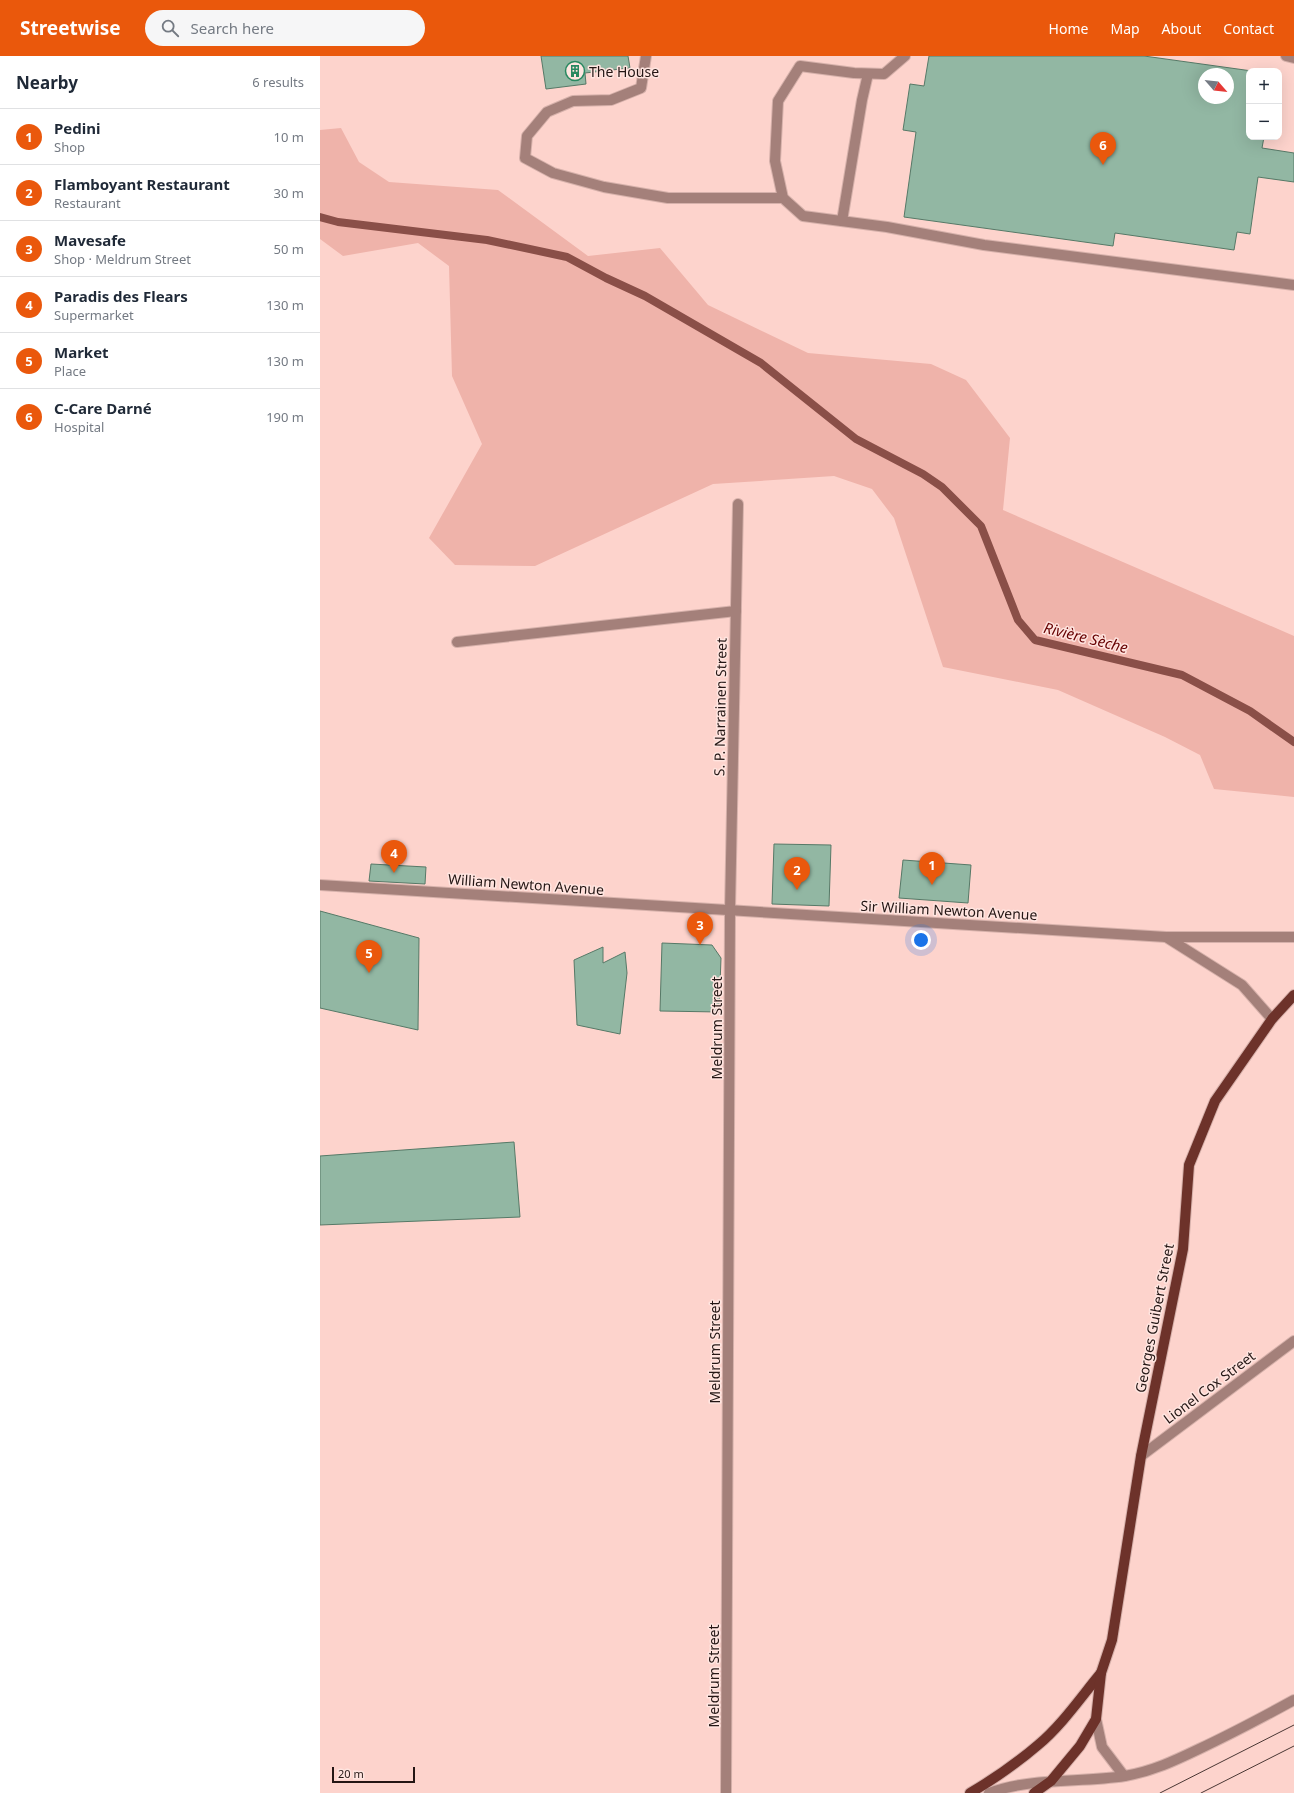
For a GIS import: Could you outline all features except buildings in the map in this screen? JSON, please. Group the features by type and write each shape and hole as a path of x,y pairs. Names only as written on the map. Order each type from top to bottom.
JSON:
{"main road":[{"name":"Georges Guibert Street","path":"1034,1793 1051,1781 1080,1746 1096,1719 1101,1673 1112,1640 1141,1456 1183,1249 1189,1165 1215,1101 1272,1019 1294,995"},
{"name":"Georges Guibert Street","path":"970,1793 994,1778 1039,1744 1072,1709 1101,1673"}],"street":[{"path":"646,56 641,88 611,100 573,101 547,112 527,136 524,158 553,173 596,185 668,198 783,198"},
{"path":"905,56 884,74 868,74 800,66 778,101 775,161 783,198 803,216 887,227 984,245 1294,285"},
{"path":"1286,56 1294,58"},
{"path":"842,221 862,100 868,74"},
{"name":"S. P. Narrainen Street","path":"730,911 738,504"},
{"path":"457,642 736,611"},
{"name":"William Newton Avenue","path":"320,885 730,911"},
{"name":"Sir William Newton Avenue","path":"730,911 1166,937 1294,937"},
{"name":"Meldrum Street","path":"726,1793 730,911"},
{"path":"1166,937 1242,985 1272,1019"},
{"name":"Lionel Cox Street","path":"1141,1456 1294,1341"},
{"path":"989,1793 1006,1787 1031,1782 1124,1776 1155,1769 1245,1727 1294,1700"},
{"path":"1096,1719 1102,1747 1124,1776"}],"shaded area":[{"path":"341,128 359,162 389,182 498,190 588,256 660,248 708,305 808,353 931,364 966,380 1010,438 1003,510 1294,636 1294,797 1214,789 1200,755 1165,737 1058,690 943,667 894,518 872,489 834,476 713,484 535,566 455,565 429,538 482,444 452,376 449,266 418,243 343,256 320,239 320,130"}],"waterway":[{"name":"Rivière Sèche","path":"320,217 338,222 487,240 567,257 606,278 645,296 761,363 856,439 923,474 942,487 981,526 1018,620 1035,640 1182,675 1250,711 1294,742"}],"tram line":[{"path":"1160,1793 1294,1725"},
{"path":"1201,1793 1294,1746"}],"place":[{"name":"The House","path":"575,71"},
{"name":"C-Care Darné","path":"1103,165"},
{"name":"Paradis des Flears","path":"394,873"},
{"name":"Pedini","path":"932,885"},
{"name":"Flamboyant Restaurant","path":"797,890"},
{"name":"Mavesafe","path":"700,945"},
{"name":"Market","path":"369,973"}]}
